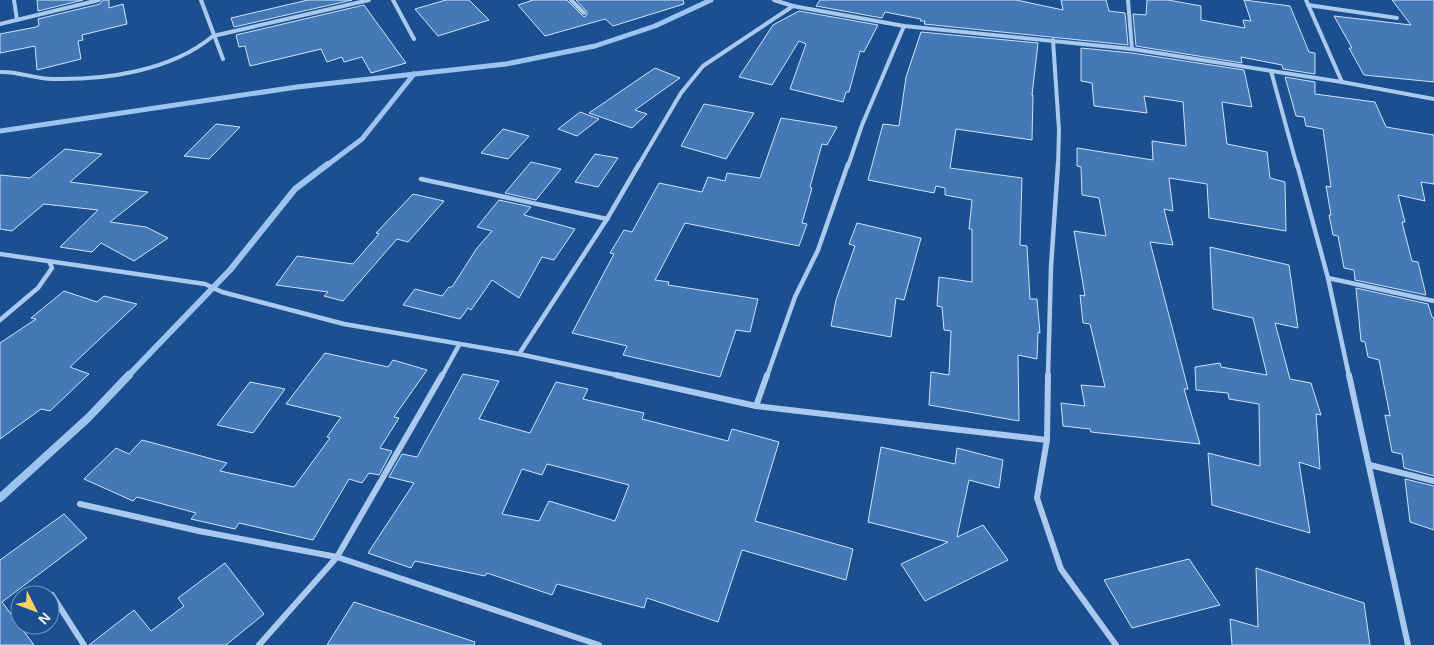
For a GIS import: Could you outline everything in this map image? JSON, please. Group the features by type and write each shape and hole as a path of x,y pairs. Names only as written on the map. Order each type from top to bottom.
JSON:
{"street":[{"path":"14,0 17,20"},
{"path":"0,24 99,0"},
{"path":"201,0 223,59"},
{"path":"0,72 15,72 32,78 101,78 152,66 195,52 213,36 369,0"},
{"path":"398,0 393,1 414,39"},
{"path":"571,0 584,13"},
{"path":"774,0 793,6 904,26 1132,49 1342,82 1434,99"},
{"path":"1128,0 1132,49"},
{"path":"1306,0 1342,82"},
{"path":"1308,5 1397,18"},
{"path":"519,354 607,220 682,93 703,66 793,6"},
{"path":"756,406 795,297 818,250 862,126 904,26"},
{"path":"1053,40 1059,130 1057,200 1051,267 1047,440 1037,498 1061,570 1116,645"},
{"path":"1271,71 1328,278 1408,645"},
{"path":"421,179 607,220"},
{"path":"0,254 50,263 205,284 222,292 344,324 519,354 756,406 1047,440"},
{"path":"0,320 38,288 52,268 50,263"},
{"path":"1328,278 1434,301"},
{"path":"259,645 337,557 407,439 459,345"},
{"path":"1370,465 1434,481"},
{"path":"80,504 198,531 337,557 599,645"},
{"path":"60,608 84,645"}],"building":[{"path":"37,0 83,0 38,11"},
{"path":"103,0 109,0 109,8 123,4 127,24 82,35 83,40 78,41 81,59 37,70 35,46 0,53 0,34 36,27 39,25 38,19 100,4"},
{"path":"308,0 352,0 234,27 231,18"},
{"path":"446,0 469,0 489,20 438,36 415,9"},
{"path":"533,0 567,0 584,17 587,15 587,12 576,0 683,0 684,4 613,26 605,19 545,36 518,5"},
{"path":"820,0 1016,0 1063,10 1061,0 1106,0 1109,11 1125,13 1128,45 924,24 925,21 920,21 921,19 885,12 882,18 816,6"},
{"path":"1147,0 1168,0 1201,6 1201,20 1245,28 1243,20 1251,21 1244,0 1290,6 1309,52 1315,53 1315,74 1283,69 1282,65 1241,57 1242,63 1136,46 1133,14 1146,15"},
{"path":"1392,0 1434,0 1434,82 1364,75 1349,48 1352,48 1334,16 1411,25"},
{"path":"364,5 406,63 371,73 362,57 344,62 342,57 327,62 321,49 250,66 245,46 239,47 236,35"},
{"path":"799,11 878,25 864,52 860,51 849,92 846,92 843,102 790,89 806,44 799,41 772,85 739,77 773,25"},
{"path":"921,32 1038,43 1032,95 1032,140 956,129 950,168 1022,178 1020,245 1027,246 1030,299 1037,299 1040,333 1038,332 1037,359 1018,355 1019,421 929,405 931,372 949,375 951,331 944,330 942,307 937,306 939,277 972,282 972,229 969,229 972,200 945,195 945,188 936,186 934,193 868,180 883,124 899,126 906,77"},
{"path":"1081,48 1132,53 1244,70 1252,107 1222,102 1227,144 1267,152 1270,178 1285,182 1286,231 1209,218 1207,184 1169,178 1173,211 1164,209 1173,245 1150,242 1188,389 1184,389 1200,444 1091,432 1090,429 1063,426 1061,403 1085,406 1081,385 1105,387 1090,324 1083,323 1080,295 1085,296 1074,231 1106,236 1099,198 1082,195 1081,167 1077,166 1077,148 1153,160 1152,141 1186,146 1183,102 1144,96 1147,113 1094,106 1092,83 1081,81"},
{"path":"655,68 680,78 635,110 647,114 632,128 589,113"},
{"path":"1285,77 1315,82 1315,94 1375,102 1386,127 1434,135 1434,184 1421,182 1425,201 1398,195 1405,222 1402,222 1412,261 1418,262 1426,295 1355,280 1354,270 1344,268 1338,236 1333,235 1329,215 1331,215 1326,186 1331,187 1323,129 1306,126 1304,117 1296,116"},
{"path":"704,104 754,113 726,159 681,146"},
{"path":"580,112 599,119 577,136 558,129"},
{"path":"781,118 837,127 827,145 822,144 802,223 807,224 799,246 685,223 655,280 669,282 668,285 758,299 750,332 736,330 720,377 623,355 627,346 572,333 614,254 610,253 624,230 632,232 659,183 702,192 708,177 725,181 727,173 760,178"},
{"path":"216,124 240,127 209,159 184,156"},
{"path":"503,129 529,136 508,159 481,153"},
{"path":"65,149 102,154 70,182 148,192 110,222 146,227 168,238 134,261 101,243 92,252 60,247 98,210 44,204 12,231 0,229 0,175 30,178"},
{"path":"595,154 618,158 598,187 575,182"},
{"path":"531,162 561,169 536,200 505,193"},
{"path":"413,194 444,201 408,242 397,239 343,301 324,296 328,292 276,285 297,256 353,264 379,234 376,233"},
{"path":"499,200 531,207 524,215 575,229 554,260 542,257 519,298 492,280 471,310 468,308 460,319 403,305 415,289 442,296 449,287 452,287 477,248 492,231 477,227"},
{"path":"857,223 921,238 904,300 896,298 891,337 831,326 836,300 855,246 849,244"},
{"path":"1210,247 1289,265 1298,328 1275,323 1290,379 1311,383 1321,415 1316,414 1320,469 1299,462 1310,533 1212,505 1208,453 1260,466 1259,404 1229,399 1228,393 1196,390 1195,367 1220,363 1221,367 1267,375 1253,318 1213,309"},
{"path":"1356,288 1428,304 1434,318 1434,476 1404,468 1402,454 1392,452 1385,415 1390,416 1379,360 1368,357 1365,342 1361,341"},
{"path":"64,291 97,302 104,296 137,304 70,367 89,374 50,411 41,409 0,439 0,343 36,319 31,318"},
{"path":"325,353 388,367 393,360 427,370 394,417 399,418 380,448 392,451 379,475 369,473 362,483 349,479 313,540 239,523 235,529 191,519 196,513 137,497 133,501 84,479 116,448 129,454 142,440 227,463 220,471 294,487 330,438 327,437 341,417 286,404"},
{"path":"463,374 499,381 479,419 530,433 556,382 588,389 583,399 644,413 642,419 728,441 732,429 779,442 755,521 853,549 846,580 742,550 718,622 647,598 644,608 557,584 552,595 487,573 485,576 415,561 411,568 368,553 414,483 389,477 402,454 417,457","holes":["547,464 629,485 615,521 549,501 539,521 502,514 522,469 542,475"]},
{"path":"250,382 285,389 253,433 217,425"},
{"path":"881,447 955,464 957,448 1003,460 999,488 969,480 957,537 983,525 1008,560 925,601 901,564 948,542 868,522"},
{"path":"1405,479 1434,486 1434,530 1410,522"},
{"path":"64,514 87,538 25,585 10,585 10,596 2,602 10,613 10,635 27,635 34,645 0,645 0,560"},
{"path":"1189,559 1220,605 1132,628 1104,580"},
{"path":"225,563 264,614 226,645 89,645 134,610 151,631 184,606 178,598"},
{"path":"1256,568 1364,603 1370,645 1232,645 1230,619 1258,627"},
{"path":"354,602 475,642 474,645 327,645"}],"waterway":[{"path":"414,74 506,64 595,46 655,26 711,0"},
{"path":"0,131 297,87 414,74"},
{"path":"326,166 362,139 414,74"},
{"path":"128,376 230,270 295,189 328,164"},
{"path":"0,498 88,418 129,375"}]}
